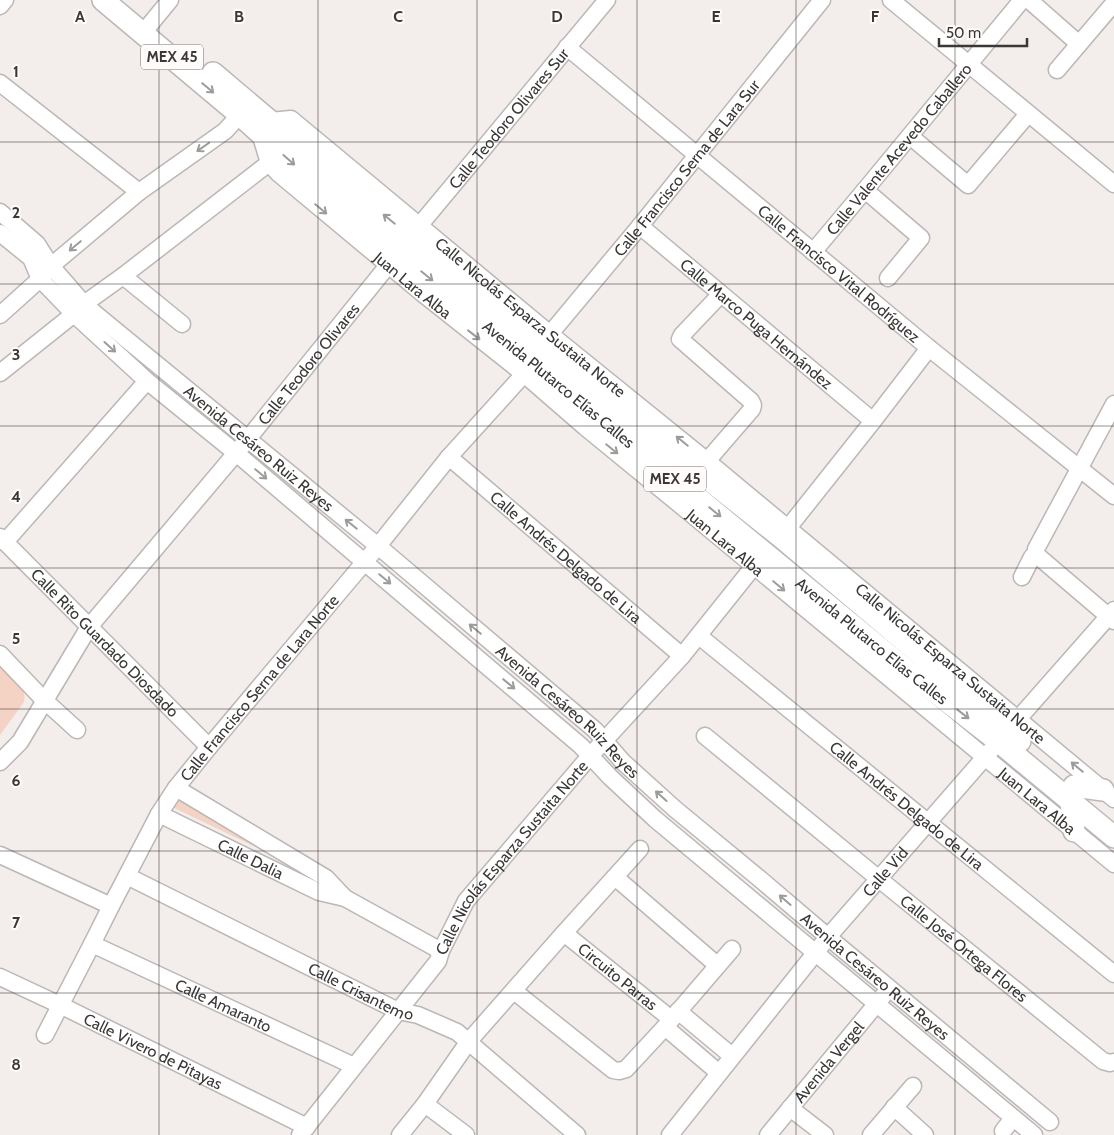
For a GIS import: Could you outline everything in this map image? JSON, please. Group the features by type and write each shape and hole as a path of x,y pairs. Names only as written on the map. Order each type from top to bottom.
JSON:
{"main road":[{"name":"Avenida Plutarco Elías Calles","path":"103,0 148,27 265,127 277,150 314,182 405,246 595,412 908,671 1002,737 1072,794 1114,837"},
{"name":"Avenida Plutarco Elías Calles","path":"126,0 148,27"},
{"path":"595,412 629,398"},
{"name":"Avenida Plutarco Elías Calles","path":"595,412 706,465 781,537 927,660 1002,737"},
{"path":"690,491 690,513"},
{"path":"917,634 927,660"},
{"path":"886,675 908,671"},
{"name":"Avenida Plutarco Elías Calles","path":"1072,794 1114,819"},
{"path":"1074,831 1072,794 1109,794"}],"street":[{"path":"0,6 5,0"},
{"path":"148,27 170,0"},
{"name":"Calle Teodoro Olivares Sur","path":"405,246 607,0"},
{"name":"Calle Francisco Serna de Lara Sur","path":"550,334 698,155 822,0"},
{"path":"891,0 1114,184"},
{"name":"Calle Valente Acevedo Caballero","path":"813,252 1022,0"},
{"path":"1029,0 1079,44"},
{"path":"1057,70 1114,3"},
{"name":"Calle Francisco Vital Rodríguez","path":"567,48 930,348 1114,496"},
{"path":"0,83 139,192"},
{"path":"0,315 40,279 51,266 139,192 225,131 245,110"},
{"path":"910,136 968,185 1028,114"},
{"name":"Calle Nicolás Esparza Sustaita Norte","path":"265,127 291,119 405,246 550,334 629,398 706,465 788,528 917,634 1002,737 1109,794"},
{"name":"Juan Lara Alba","path":"265,127 269,163 278,173 405,246 422,293 524,374 595,412 690,513 886,675 1002,737 1074,831 1114,864"},
{"path":"0,373 79,309 269,163"},
{"path":"865,190 921,238 888,278"},
{"path":"0,212 37,244 79,309"},
{"name":"Calle Marco Puga Hernández","path":"640,226 873,421"},
{"path":"0,233 31,258 40,279 79,309"},
{"name":"Calle Teodoro Olivares","path":"0,762 20,742 89,627 247,440 405,246"},
{"path":"123,276 182,324"},
{"path":"706,465 752,409 753,405 751,401 680,339 720,294"},
{"name":"Avenida Cesáreo Ruiz Reyes","path":"79,309 247,440 378,546 595,730 624,762 675,809 1050,1122"},
{"name":"Avenida Cesáreo Ruiz Reyes","path":"79,309 147,380 236,453 581,746 610,777 655,819 1034,1135"},
{"path":"788,528 930,348"},
{"name":"Calle Francisco Serna de Lara Norte","path":"45,1035 159,814 176,788 378,546 449,457 524,374"},
{"path":"2,540 147,380"},
{"path":"1022,578 1114,404"},
{"name":"Calle Andrés Delgado de Lira","path":"449,457 682,656"},
{"name":"Calle Rito Guardado Diosdado","path":"2,540 209,747"},
{"path":"1036,554 1112,616"},
{"name":"Calle Nicolás Esparza Sustaita Norte","path":"304,1131 438,960 466,901 604,740 682,656 754,566"},
{"name":"Calle Vid","path":"670,1135 828,937 1002,737 1112,616"},
{"name":"Calle Andrés Delgado de Lira","path":"699,636 1114,974"},
{"path":"0,654 76,730"},
{"name":"Calle José Ortega Flores","path":"705,736 1103,1061 1112,1063"},
{"name":"Calle Dalia","path":"176,788 326,878 345,898"},
{"name":"Calle Dalia","path":"159,814 320,892 345,898 442,951"},
{"name":"Circuito Parras","path":"400,1135 425,1104 469,1041 640,849"},
{"path":"0,854 111,906"},
{"name":"Calle Crisantemo","path":"127,876 398,1010 418,1015 457,1032 577,1135"},
{"path":"615,877 717,965"},
{"name":"Circuito Parras","path":"564,933 671,1019 732,1056"},
{"name":"Calle Amaranto","path":"92,944 354,1066"},
{"name":"Circuito Parras","path":"514,990 616,1071 626,1069 732,949"},
{"name":"Calle Vivero de Pitayas","path":"0,977 60,1005 304,1131"},
{"name":"Avenida Vergel","path":"774,1133 790,1108 889,988"},
{"name":"Circuito Parras","path":"671,1019 718,1073"},
{"path":"871,1135 912,1086"},
{"path":"425,1104 466,1135"},
{"path":"790,1108 824,1135"},
{"path":"894,1108 924,1135"},
{"path":"1003,1131 1013,1118"}],"shaded area":[{"path":"0,666 22,689 25,697 24,702 0,735"},
{"path":"172,795 316,876 168,805"}]}
